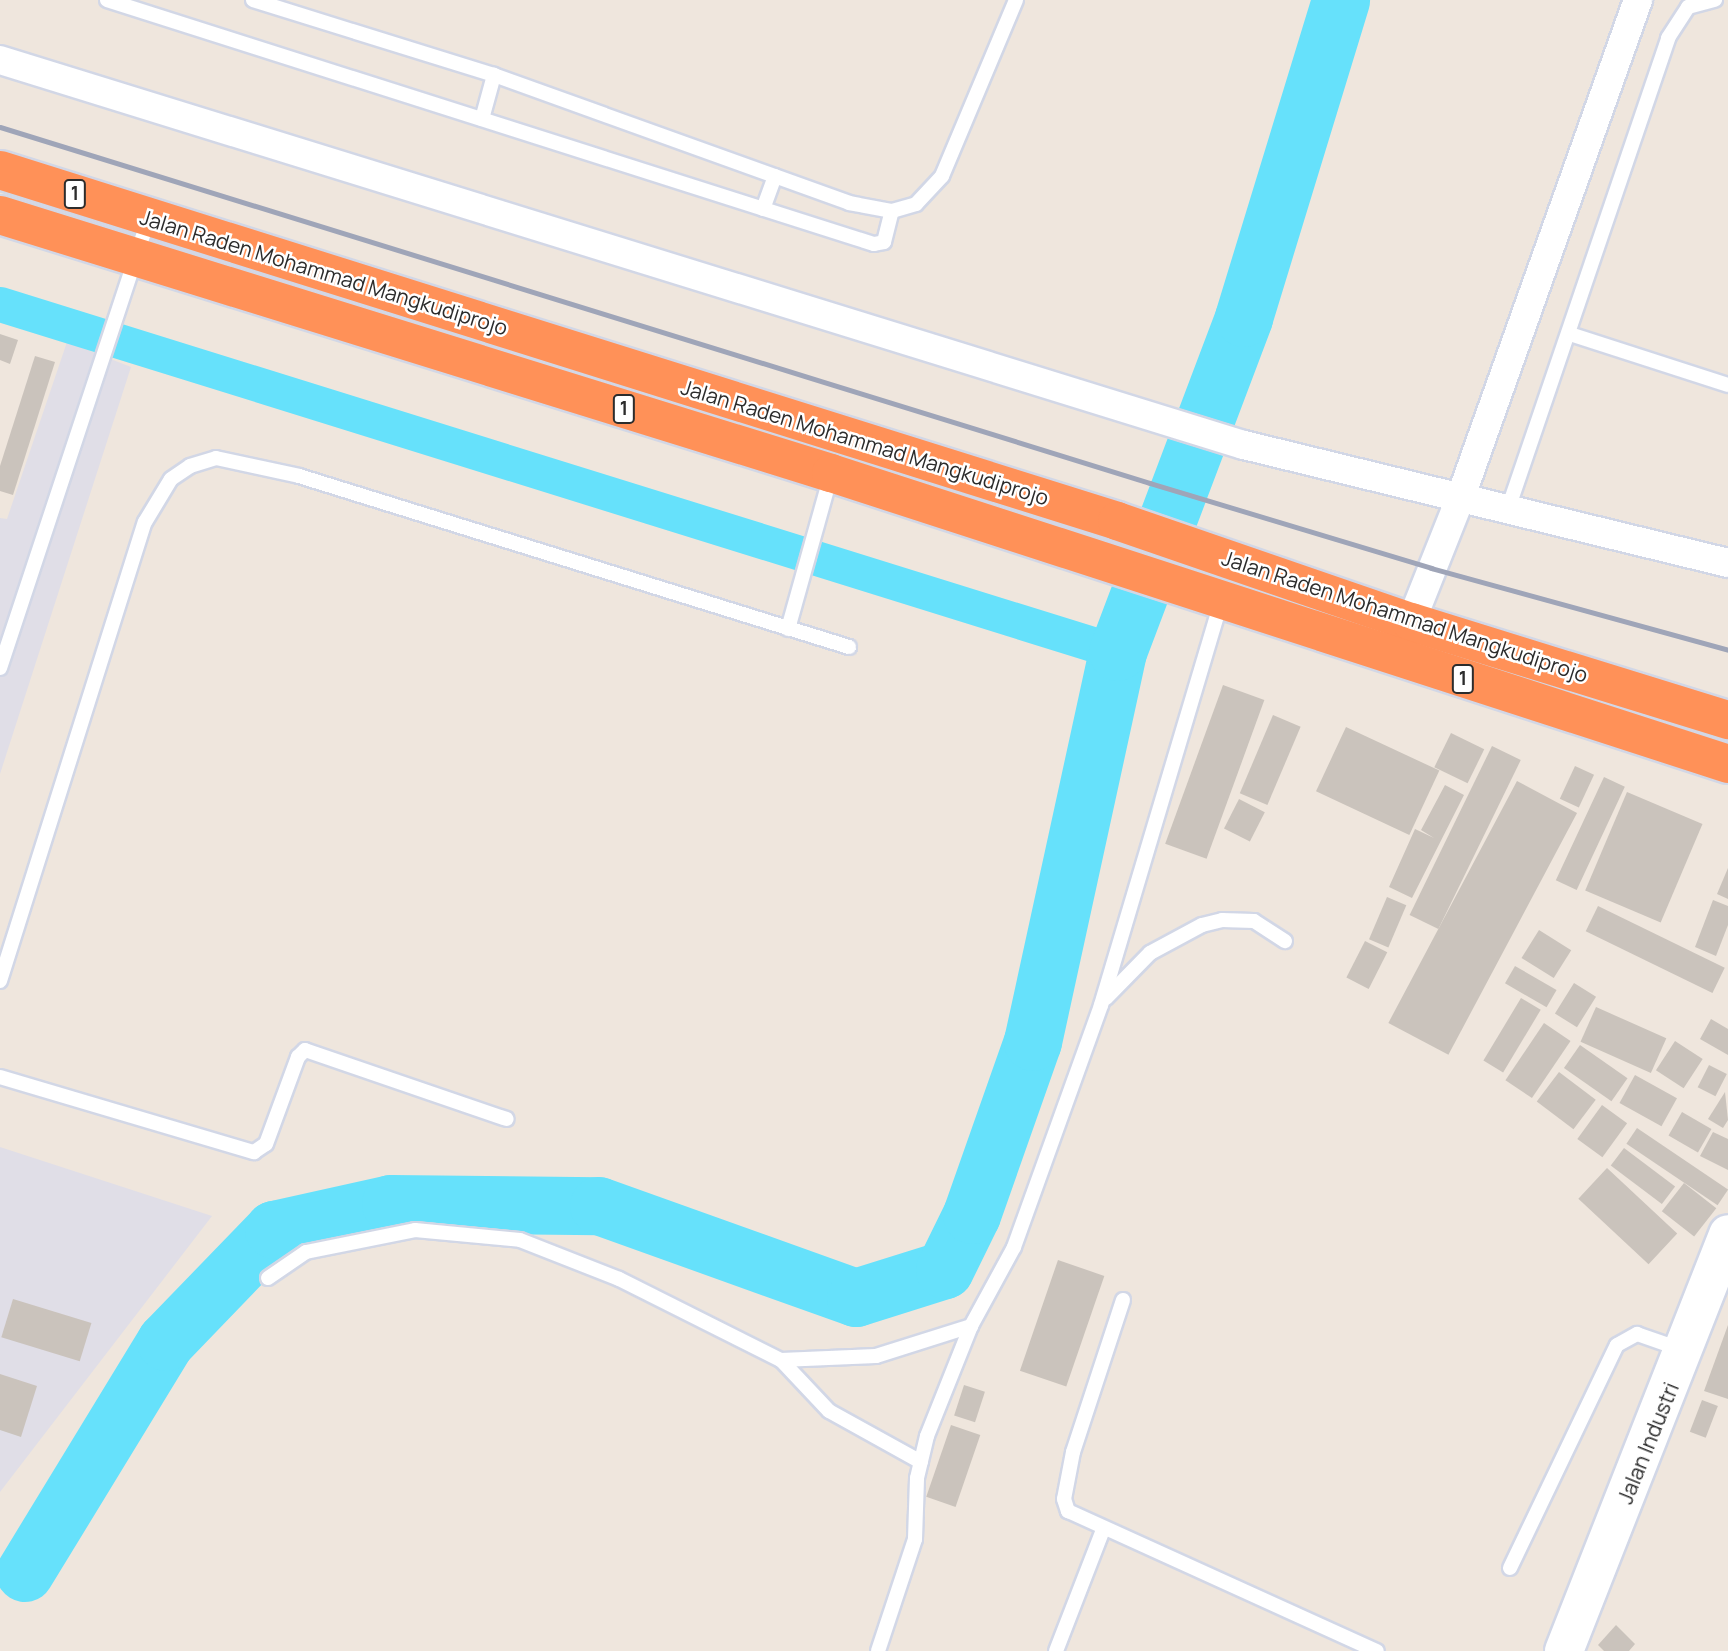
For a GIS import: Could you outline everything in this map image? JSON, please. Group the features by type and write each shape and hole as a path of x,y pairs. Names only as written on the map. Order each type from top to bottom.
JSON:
{"highway":[{"name":"Jalan Raden Mohammad Mangkudiprojo","path":"0,170 1117,521 1411,622 1728,720"},
{"name":"Jalan Raden Mohammad Mangkudiprojo","path":"0,215 831,474 1728,764"}],"street":[{"path":"1411,622 1460,499 1638,0"},
{"path":"0,61 1244,445 1728,563"},
{"name":"Jalan Industri","path":"1564,1651 1685,1352 1728,1234"}],"lane":[{"path":"107,0 878,245 884,242 892,211"},
{"path":"253,0 494,75 849,203 892,211 916,204 942,176 1016,0"},
{"path":"1508,509 1676,20 1688,7 1714,0"},
{"path":"482,119 494,75"},
{"path":"763,209 775,176"},
{"path":"0,668 149,217"},
{"path":"1570,334 1728,385"},
{"path":"0,981 145,522 171,479 190,466 216,458 299,476 849,647"},
{"path":"788,629 818,510 831,474"},
{"path":"878,1651 915,1538 921,1462 971,1326 1014,1247 1101,1005 1209,598"},
{"path":"1101,1005 1124,975 1150,953 1202,925 1222,920 1254,921 1285,941"},
{"path":"0,1077 254,1152 267,1144 298,1057 305,1049 508,1119"},
{"path":"268,1278 306,1252 415,1230 520,1240 618,1279 782,1360 829,1411 921,1462"},
{"path":"1124,1300 1073,1452 1064,1499 1071,1514 1377,1651"},
{"path":"782,1360 876,1356 971,1326"},
{"path":"1510,1568 1617,1345 1641,1335 1685,1352"},
{"path":"1056,1651 1103,1530"}],"shaded area":[{"path":"67,342 131,367 0,774 0,518 7,519"},
{"path":"0,1147 212,1216 0,1492"}],"building":[{"path":"0,334 18,340 10,364 0,360"},
{"path":"35,356 55,362 13,495 0,491 0,466"},
{"path":"1223,685 1264,700 1207,859 1165,844"},
{"path":"1273,715 1301,727 1267,805 1240,793"},
{"path":"1346,727 1439,771 1409,835 1316,791"},
{"path":"1451,733 1484,749 1468,783 1434,767"},
{"path":"1492,746 1521,760 1438,929 1410,915"},
{"path":"1575,766 1594,775 1579,808 1560,799"},
{"path":"1604,777 1625,787 1577,890 1556,880"},
{"path":"1517,781 1577,813 1448,1055 1388,1023"},
{"path":"1445,785 1464,795 1412,898 1389,887 1415,829 1434,838 1421,830"},
{"path":"1627,792 1702,824 1661,923 1585,890"},
{"path":"1239,799 1265,812 1250,842 1224,828"},
{"path":"1728,868 1728,899 1717,894"},
{"path":"1387,897 1406,905 1388,948 1369,939"},
{"path":"1713,900 1728,906 1728,925 1716,956 1695,947"},
{"path":"1598,906 1725,968 1712,993 1586,931"},
{"path":"1539,930 1571,950 1554,978 1522,958"},
{"path":"1365,941 1387,952 1369,989 1346,978"},
{"path":"1515,966 1557,990 1547,1007 1505,983"},
{"path":"1574,983 1596,997 1577,1027 1555,1014"},
{"path":"1521,998 1541,1010 1503,1072 1483,1061"},
{"path":"1596,1007 1666,1038 1651,1073 1581,1042"},
{"path":"1711,1019 1728,1029 1728,1055 1700,1039"},
{"path":"1544,1023 1571,1041 1532,1098 1505,1080"},
{"path":"1675,1041 1703,1059 1684,1088 1656,1070"},
{"path":"1580,1045 1628,1078 1611,1101 1564,1068"},
{"path":"1709,1065 1727,1074 1715,1096 1698,1087"},
{"path":"1559,1072 1596,1100 1573,1129 1537,1102"},
{"path":"1635,1075 1677,1098 1661,1126 1619,1103"},
{"path":"1725,1092 1728,1120 1723,1128 1708,1119"},
{"path":"1602,1105 1627,1123 1602,1157 1577,1139"},
{"path":"1682,1112 1711,1129 1698,1152 1668,1135"},
{"path":"1637,1128 1728,1189 1718,1205 1626,1144"},
{"path":"1713,1132 1728,1139 1728,1170 1700,1156"},
{"path":"1624,1148 1675,1187 1662,1204 1611,1166"},
{"path":"1607,1168 1677,1233 1649,1264 1578,1199"},
{"path":"1684,1183 1716,1208 1694,1237 1662,1211"},
{"path":"1058,1260 1104,1276 1066,1387 1020,1371"},
{"path":"13,1299 91,1323 80,1361 1,1337"},
{"path":"1728,1325 1728,1399 1704,1391"},
{"path":"0,1374 37,1386 21,1437 0,1430"},
{"path":"964,1385 985,1392 975,1422 954,1415"},
{"path":"1702,1400 1718,1406 1706,1438 1690,1432"},
{"path":"951,1425 980,1435 956,1507 926,1497"},
{"path":"1616,1625 1635,1644 1629,1651 1604,1651 1598,1645"}],"waterway":[{"path":"25,1573 166,1342 274,1230 391,1204 599,1206 856,1298 945,1270 972,1215 1033,1042 1118,652 1244,318 1341,0"},
{"path":"0,304 1118,652"}],"railway":[{"path":"0,127 1150,483 1431,568 1728,650"}]}
